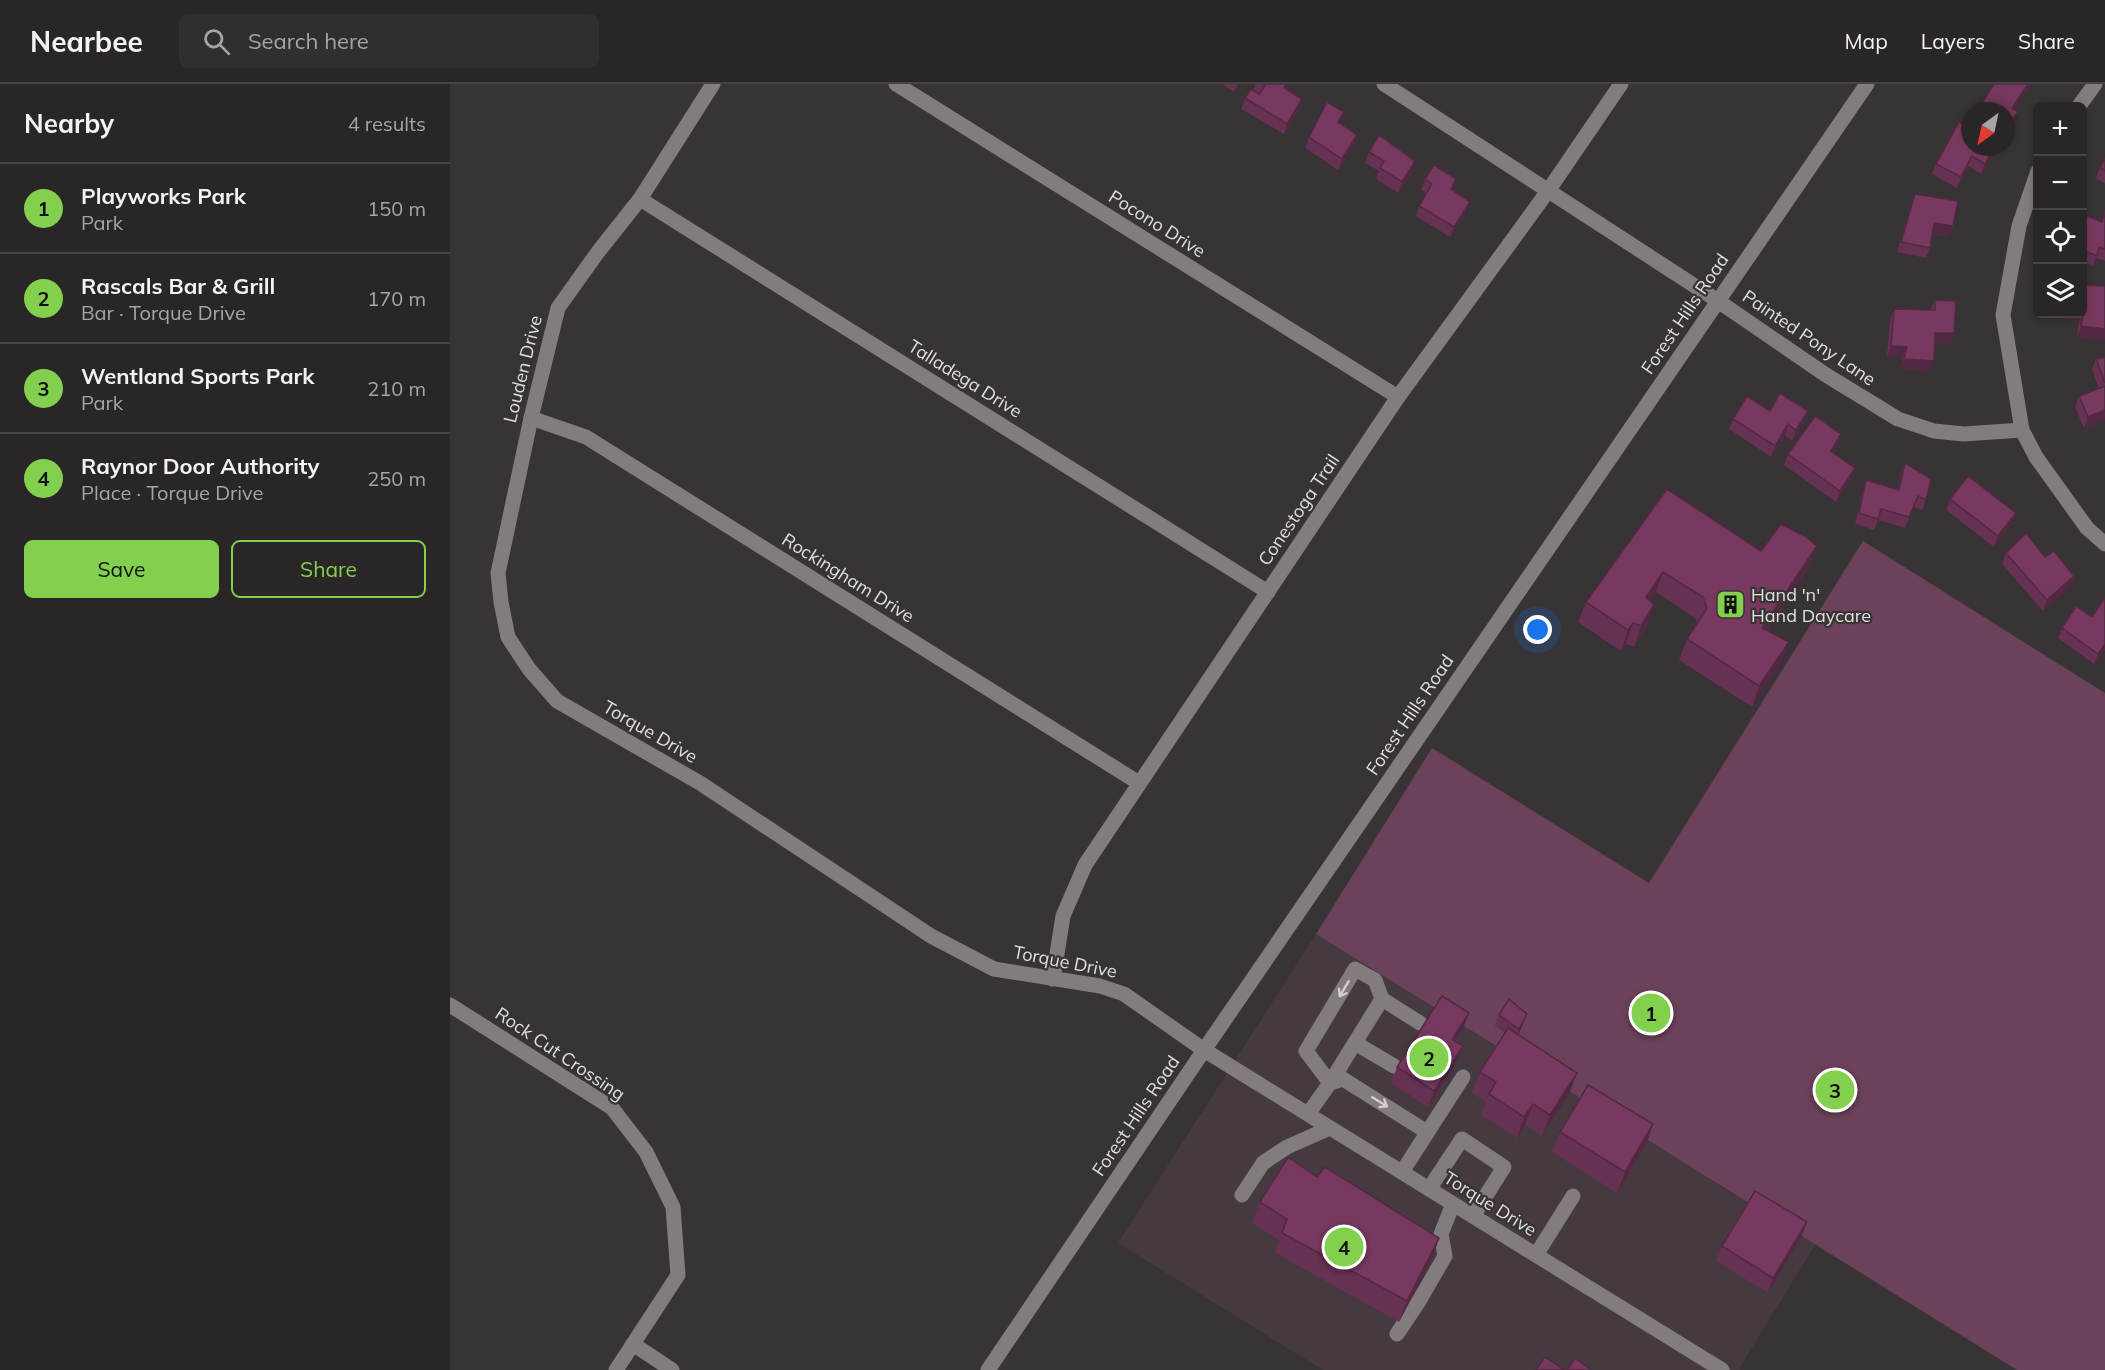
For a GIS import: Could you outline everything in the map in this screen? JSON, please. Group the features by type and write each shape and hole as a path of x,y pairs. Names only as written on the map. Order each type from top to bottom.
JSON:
{"street":[{"name":"Louden Drive","path":"508,637 498,573 531,418 558,308 640,199 713,84"},
{"name":"Pocono Drive","path":"896,84 1398,397"},
{"name":"Painted Pony Lane","path":"1384,84 1718,301 1826,375 1898,419 1934,431 1954,433 2022,429"},
{"name":"Conestoga Trail","path":"1053,979 1063,916 1085,865 1398,397 1548,191 1621,84"},
{"name":"Forest Hills Road","path":"988,1370 1204,1050 1867,84"},
{"path":"2082,102 2095,84"},
{"path":"2033,183 2019,226 2003,315 2022,429 2036,457 2087,528 2105,544"},
{"name":"Talladega Drive","path":"640,199 1268,592"},
{"name":"Rockingham Drive","path":"531,418 586,437 1139,783"},
{"name":"Torque Drive","path":"508,637 529,669 557,701 700,783 930,936 994,969 1100,986 1124,994 1204,1050 1722,1370"},
{"path":"1330,1083 1306,1051 1355,969 1375,980 1382,999 1420,1023"},
{"path":"1308,1114 1382,999"},
{"name":"Rock Cut Crossing","path":"450,1005 612,1108 646,1152 673,1207 678,1275 616,1370"},
{"path":"1355,1043 1394,1066"},
{"path":"1402,1172 1463,1077"},
{"path":"1330,1083 1343,1079 1427,1132"},
{"path":"1242,1195 1263,1163 1287,1147 1330,1128"},
{"path":"1429,1190 1462,1139 1504,1167 1473,1216"},
{"path":"1536,1255 1573,1196"},
{"path":"1397,1334 1445,1256 1441,1234 1453,1204"},
{"path":"633,1344 672,1370"}],"shaded area":[{"path":"1863,541 2105,693 2105,1370 2017,1370 1316,934 1432,748 1649,883"},
{"path":"1316,934 1815,1245 1740,1370 1323,1370 1118,1243"}],"building":[{"path":"1262,84 1286,84 1284,88 1302,99 1287,124 1245,98 1251,89 1259,94 1265,86"},
{"path":"1994,84 2028,84 2015,104 1983,102"},
{"path":"1327,102 1344,112 1338,122 1357,135 1342,159 1309,137"},
{"path":"1959,122 1961,123 1961,156 1972,156 1961,177 1936,164"},
{"path":"1379,135 1415,161 1402,182 1380,168 1384,161 1369,152"},
{"path":"1972,156 1989,156 1985,164"},
{"path":"2105,159 2105,171 2100,167"},
{"path":"1434,165 1456,179 1451,189 1470,202 1454,227 1419,206 1432,184 1425,179"},
{"path":"1915,194 1958,201 1953,226 1934,223 1930,248 1901,242"},
{"path":"2105,212 2105,249 2099,247 2097,256 2087,252 2087,216 2102,222"},
{"path":"2087,285 2105,286 2105,329 2081,326 2082,318 2087,318"},
{"path":"1935,300 1956,301 1954,333 1935,333 1934,361 1904,359 1907,347 1891,346 1894,309 1935,310"},
{"path":"2105,357 2105,383 2096,359"},
{"path":"2105,386 2105,410 2088,417 2079,396"},
{"path":"1780,393 1808,411 1796,430 1788,424 1775,446 1733,419 1747,396 1770,411"},
{"path":"1815,416 1841,434 1831,451 1855,468 1840,491 1788,454"},
{"path":"1905,463 1931,479 1926,500 1918,496 1909,517 1881,509 1878,519 1859,513 1866,480 1899,490"},
{"path":"1968,476 2016,513 1998,536 1950,499"},
{"name":"Hand 'n' Hand Daycare","path":"1667,489 1761,551 1781,524 1806,537 1817,546 1762,628 1789,642 1759,686 1687,639 1707,608 1703,597 1663,572 1646,597 1654,605 1641,626 1633,623 1628,630 1586,602"},
{"path":"2026,533 2045,557 2054,551 2074,576 2047,600 2006,553"},
{"path":"2104,599 2105,644 2098,654 2062,628 2076,606 2092,617"},
{"path":"1442,996 1469,1013 1452,1039 1463,1046 1434,1091 1397,1067"},
{"path":"1509,999 1527,1014 1519,1029 1499,1015"},
{"path":"1508,1028 1577,1073 1550,1115 1533,1104 1524,1117 1489,1094 1496,1082 1480,1072"},
{"path":"1588,1085 1653,1124 1625,1172 1560,1132"},
{"path":"1288,1157 1317,1177 1325,1167 1439,1238 1407,1301 1282,1233 1287,1219 1260,1202"},
{"path":"1755,1191 1807,1222 1773,1278 1722,1246"},
{"path":"1545,1357 1564,1370 1536,1370"},
{"path":"1575,1358 1591,1370 1567,1370"}],"place":[{"name":"Hand 'n' Hand Daycare","path":"1730,605"},
{"name":"Playworks Park","path":"1651,1013"},
{"name":"Rascals Bar & Grill","path":"1429,1058"},
{"name":"Wentland Sports Park","path":"1835,1090"},
{"name":"Raynor Door Authority","path":"1344,1247"}]}
